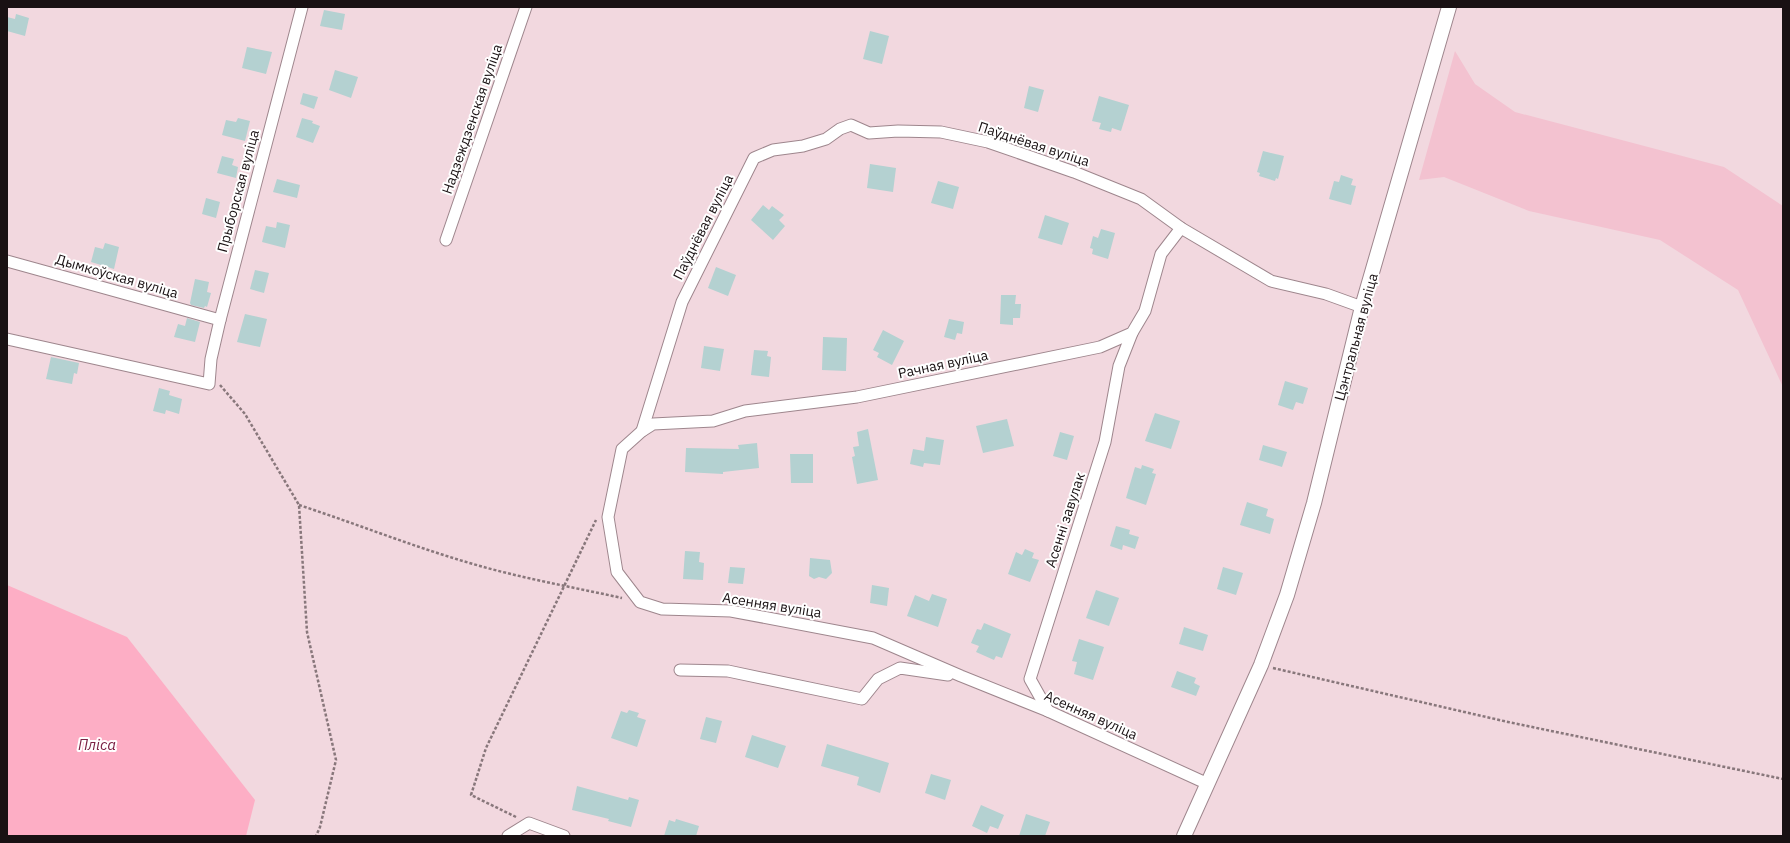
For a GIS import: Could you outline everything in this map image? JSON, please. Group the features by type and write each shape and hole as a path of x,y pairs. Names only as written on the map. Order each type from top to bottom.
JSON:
{"street":[{"name":"Прыборская вуліца","path":"209,379 220,320 302,7"},
{"name":"Надзеждзенская вуліца","path":"446,240 526,7"},
{"name":"Цэнтральная вуліца","path":"1184,836 1261,665 1287,595 1314,503 1362,307 1449,7"},
{"name":"Паўднёвая вуліца","path":"642,431 682,302 754,158 773,150 803,146 826,139 840,129 851,126 869,133 898,131 941,132 988,142 1081,174 1141,199 1181,228 1271,281 1326,294 1362,307"},
{"path":"1132,333 1144,311 1161,254 1181,228"},
{"name":"Дымкоўская вуліца","path":"7,261 220,320"},
{"name":"Рачная вуліца","path":"642,431 652,424 713,421 745,411 864,396 1100,347 1132,333"},
{"name":"Асенні завулак","path":"1048,711 1030,679 1105,442 1119,366 1132,333"},
{"path":"7,339 209,379"},
{"path":"640,602 617,572 602,517 622,449 642,431"},
{"name":"Асенняя вуліца","path":"640,602 662,609 731,611 873,638 960,676 1048,711 1208,784"},
{"name":"Асенняя вуліца","path":"680,670 728,671 862,698 878,679 900,668 960,676"},
{"path":"508,836 529,823 564,836"}],"path":[{"path":"209,379 245,414 299,505 307,632 336,760 320,827 316,836"},
{"path":"299,505 369,528 401,541 473,564 640,602"},
{"path":"529,823 471,795 486,748 565,585 602,517"},
{"path":"1261,665 1508,722 1783,779"}],"shaded area":[{"path":"1455,51 1475,84 1515,112 1724,167 1783,206 1783,387 1738,290 1660,240 1529,211 1444,177 1419,180"}],"water":[{"name":"Пліса","path":"7,585 127,637 255,800 246,836 7,836"}],"building":[{"path":"324,10 345,14 342,30 320,26"},
{"path":"16,14 29,18 25,36 7,31 7,17 15,19"},
{"path":"870,31 889,36 882,64 863,59"},
{"path":"247,47 272,52 266,74 242,68"},
{"path":"335,70 358,77 351,98 329,90"},
{"path":"1029,86 1044,90 1038,112 1024,108"},
{"path":"303,93 318,97 314,109 300,104"},
{"path":"1099,96 1129,105 1121,131 1112,128 1111,132 1099,129 1101,123 1092,121"},
{"path":"238,118 250,121 245,141 222,135 226,120 236,122"},
{"path":"302,118 313,121 312,123 320,126 313,143 296,137"},
{"path":"1263,151 1284,156 1278,179 1276,178 1275,181 1259,176 1260,173 1257,172"},
{"path":"222,156 234,159 232,165 238,167 236,178 217,173"},
{"path":"870,164 896,168 893,192 867,188"},
{"path":"1341,175 1353,179 1351,185 1356,186 1351,205 1329,199 1334,181 1339,182"},
{"path":"277,179 300,185 297,198 273,192"},
{"path":"938,181 959,187 953,209 931,203"},
{"path":"206,198 220,202 216,218 202,214"},
{"path":"763,205 769,210 772,206 784,215 779,220 785,226 773,240 751,220"},
{"path":"1045,215 1069,223 1062,245 1038,238"},
{"path":"277,222 290,225 285,248 262,242 266,226 276,228"},
{"path":"1101,229 1115,233 1108,259 1092,254 1093,249 1090,248 1093,236 1098,238"},
{"path":"105,243 119,247 114,269 91,262 95,247 103,249"},
{"path":"716,267 736,275 728,296 708,288"},
{"path":"255,270 269,273 264,293 250,289"},
{"path":"195,279 209,282 207,292 211,293 207,307 205,306 204,308 191,305 190,303"},
{"path":"1001,295 1016,295 1015,304 1021,304 1020,318 1013,318 1013,325 1000,324"},
{"path":"245,314 267,319 260,347 237,342"},
{"path":"187,318 200,322 195,342 174,337 178,324 185,326"},
{"path":"949,319 964,322 962,334 957,333 955,340 944,337"},
{"path":"883,330 904,341 892,365 877,357 879,353 873,350"},
{"path":"823,337 847,338 846,371 822,370"},
{"path":"704,346 724,349 720,371 701,368"},
{"path":"754,350 768,351 767,356 771,357 769,377 751,375"},
{"path":"51,357 79,363 77,374 74,373 72,384 46,379"},
{"path":"1285,381 1308,388 1303,404 1296,402 1293,410 1278,405"},
{"path":"159,388 170,391 169,395 182,399 179,414 166,410 165,414 153,411"},
{"path":"1155,413 1180,421 1171,449 1145,441"},
{"path":"1007,419 1014,446 983,453 976,426"},
{"path":"868,429 878,480 857,484 852,457 855,456 853,447 859,446 857,432"},
{"path":"1060,432 1074,436 1067,460 1053,456"},
{"path":"926,437 944,440 940,465 924,463 923,467 910,464 913,449 924,451"},
{"path":"757,443 759,468 723,472 723,474 685,472 686,448 739,449 738,445"},
{"path":"1263,445 1287,452 1282,467 1259,460"},
{"path":"790,454 813,454 813,483 791,483"},
{"path":"1142,465 1154,469 1152,473 1156,474 1146,505 1126,498 1135,467 1141,469"},
{"path":"1247,502 1268,509 1266,516 1274,519 1270,534 1240,525"},
{"path":"1116,526 1130,530 1129,534 1139,537 1135,549 1123,545 1122,550 1110,546"},
{"path":"1025,549 1034,553 1032,558 1039,560 1030,582 1008,574 1016,552 1022,555"},
{"path":"685,551 700,552 699,562 704,563 703,580 683,579"},
{"path":"810,558 830,560 832,573 826,579 819,577 814,579 809,576"},
{"path":"730,567 745,568 743,584 728,583"},
{"path":"1223,567 1243,573 1236,595 1217,589"},
{"path":"872,585 889,588 887,606 870,603"},
{"path":"1096,590 1119,598 1109,626 1086,618"},
{"path":"932,594 947,599 938,627 907,616 915,595 929,601"},
{"path":"984,623 1011,634 1002,658 996,656 994,660 976,652 979,646 971,643 977,629 981,630"},
{"path":"1184,627 1208,635 1203,651 1179,644"},
{"path":"1079,639 1104,647 1093,680 1074,674 1077,662 1072,661"},
{"path":"1177,671 1196,678 1194,683 1200,686 1196,696 1171,687"},
{"path":"629,710 639,713 637,717 646,720 637,747 611,738 621,711 627,713"},
{"path":"706,717 722,721 716,743 700,739"},
{"path":"752,735 786,746 778,768 745,757"},
{"path":"827,744 889,763 880,793 857,785 859,777 821,766"},
{"path":"931,774 951,780 945,800 925,793"},
{"path":"577,786 628,800 629,797 639,800 631,827 608,821 609,819 572,810"},
{"path":"981,805 1004,815 998,829 990,826 987,833 972,826"},
{"path":"1026,814 1050,822 1045,836 1019,836"},
{"path":"676,819 699,826 696,836 664,836 669,820 675,822"}]}
